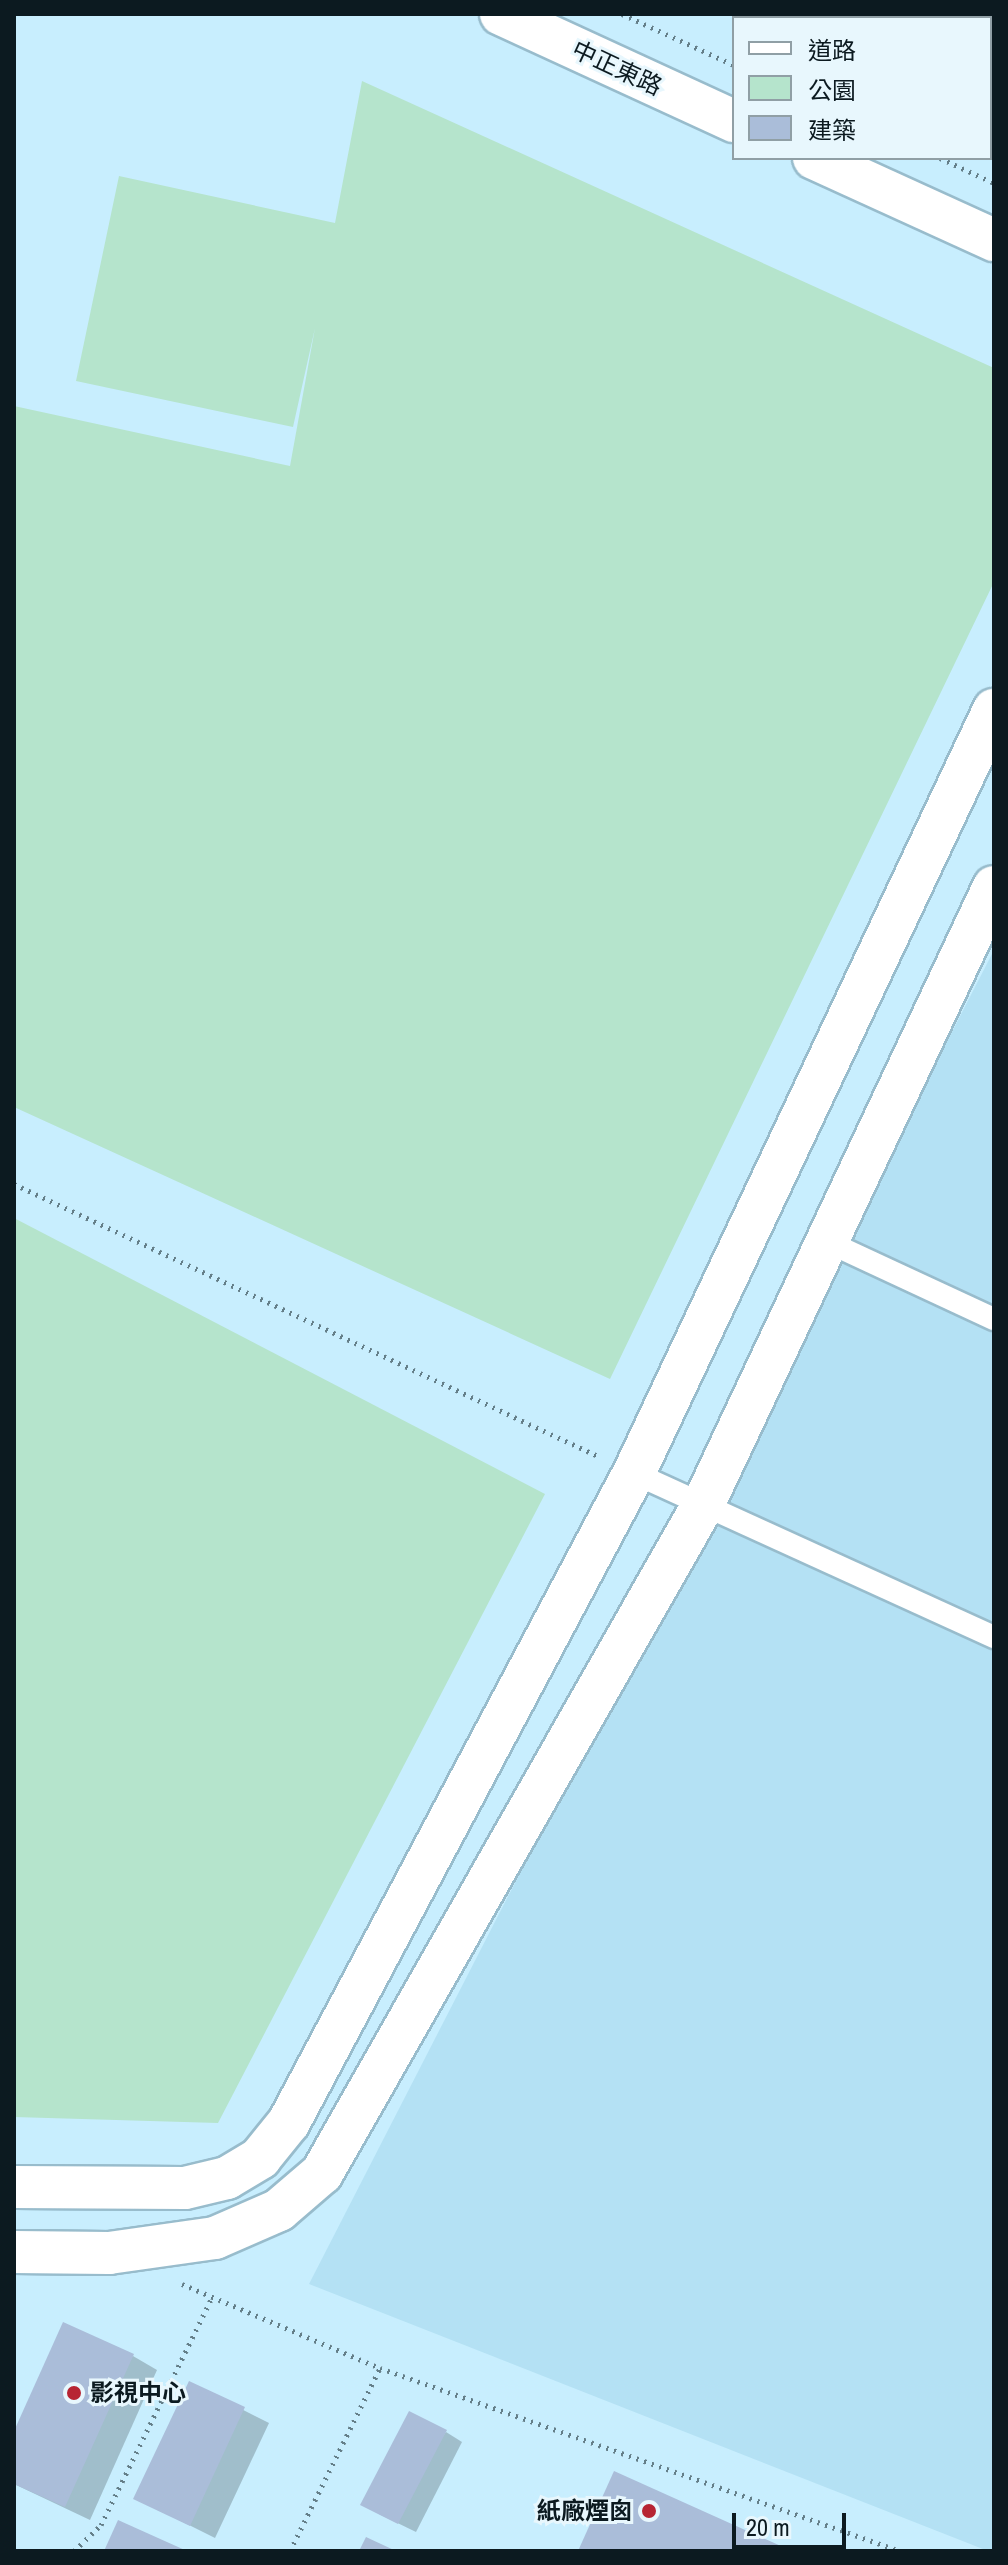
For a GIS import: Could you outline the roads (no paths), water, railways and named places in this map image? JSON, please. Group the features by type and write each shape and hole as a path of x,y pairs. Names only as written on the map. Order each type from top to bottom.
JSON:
{"street":[{"name":"中正東路","path":"501,14 732,120"},
{"path":"818,160 994,240"},
{"path":"14,2187 185,2188 227,2178 260,2158 289,2122 634,1473 994,710"},
{"path":"14,2252 109,2253 215,2238 301,2196 322,2173 703,1505 994,887"}],"lane":[{"path":"828,1242 994,1319"},
{"path":"634,1473 994,1637"}],"waterway":[{"path":"798,14 802,16"}],"place":[{"name":"影視中心","path":"74,2393"},
{"name":"紙廠煙囪","path":"649,2511"}]}
